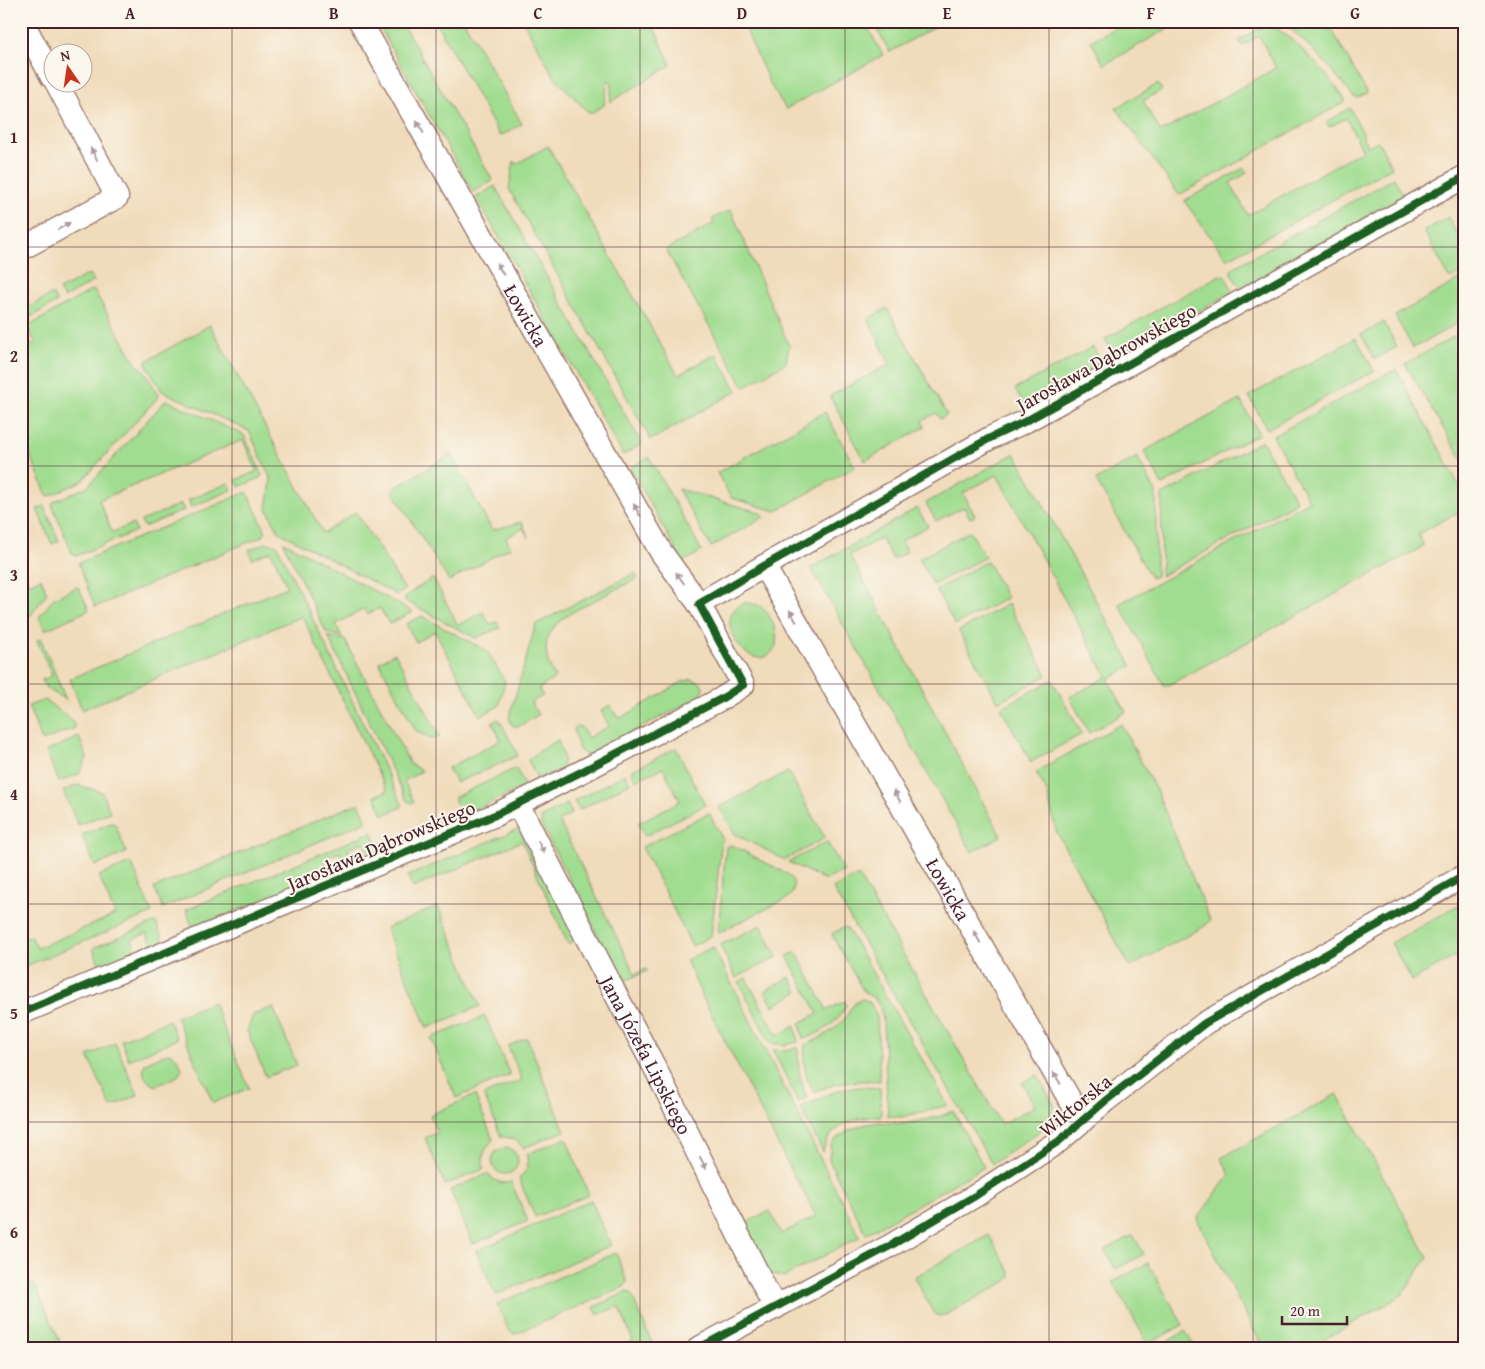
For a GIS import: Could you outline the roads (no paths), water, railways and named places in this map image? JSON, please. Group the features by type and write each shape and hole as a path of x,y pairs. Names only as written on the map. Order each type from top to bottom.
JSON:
{"street":[{"path":"22,21 42,58"},
{"name":"Łowicka","path":"360,21 661,552 699,604 743,685"},
{"path":"21,249 117,196 61,92"},
{"name":"Jarosława Dąbrowskiego","path":"699,604 990,438 1026,421 1119,370 1464,177"},
{"name":"Łowicka","path":"764,566 1082,1121"},
{"name":"Jarosława Dąbrowskiego","path":"21,1013 518,804 721,699 743,685"},
{"name":"Jana Józefa Lipskiego","path":"518,804 654,1066 775,1308"},
{"name":"Wiktorska","path":"699,1348 888,1247 975,1196 1059,1141 1105,1101 1205,1024 1464,876"}]}
